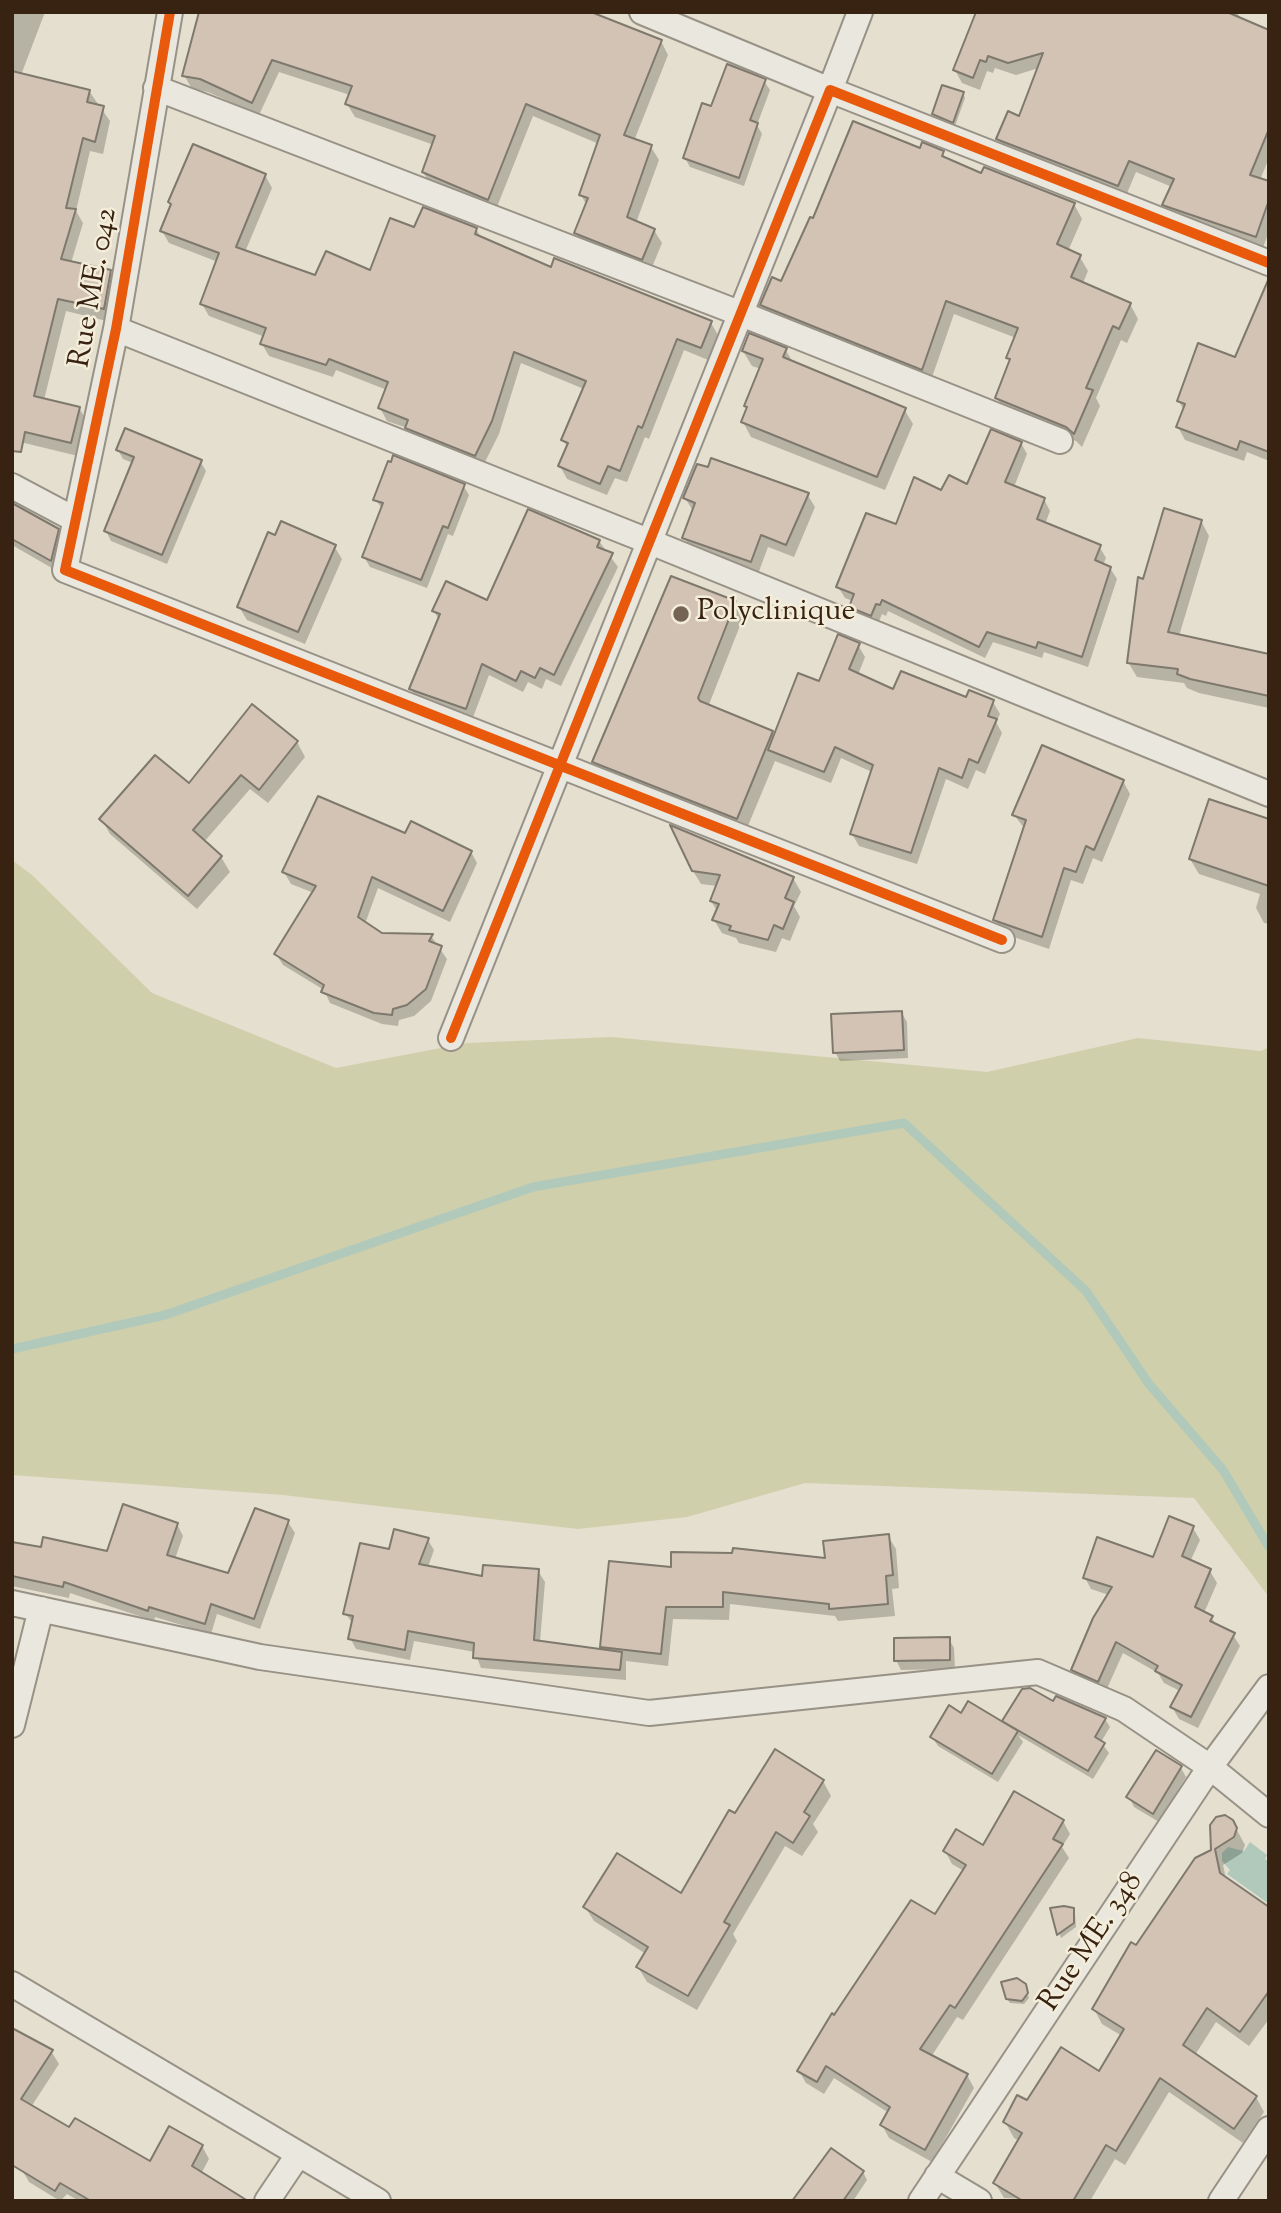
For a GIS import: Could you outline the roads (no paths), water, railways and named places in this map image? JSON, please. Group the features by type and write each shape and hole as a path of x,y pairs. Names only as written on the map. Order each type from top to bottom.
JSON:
{"street":[{"name":"Rue ME. 042","path":"170,12 116,329 65,570 559,763"},
{"path":"642,12 830,90 1269,263"},
{"path":"451,1038 860,12"},
{"path":"156,88 739,313 1060,441"},
{"path":"116,329 648,541 1269,794"},
{"path":"12,486 74,519"},
{"path":"559,763 1002,940"},
{"path":"12,1603 260,1657 649,1713 1038,1672 1124,1709 1210,1767 1269,1815"},
{"path":"12,1725 41,1609"},
{"name":"Rue ME. 348","path":"921,2201 1210,1767 1269,1687"},
{"path":"12,1984 379,2201"},
{"path":"1221,2201 1269,2129"},
{"path":"267,2201 298,2155"},
{"path":"937,2176 979,2201"}],"waterway":[{"path":"12,1349 165,1315 533,1187 904,1123 1086,1291 1149,1384 1223,1470 1269,1547"}],"place":[{"name":"Polyclinique","path":"681,614"}]}
